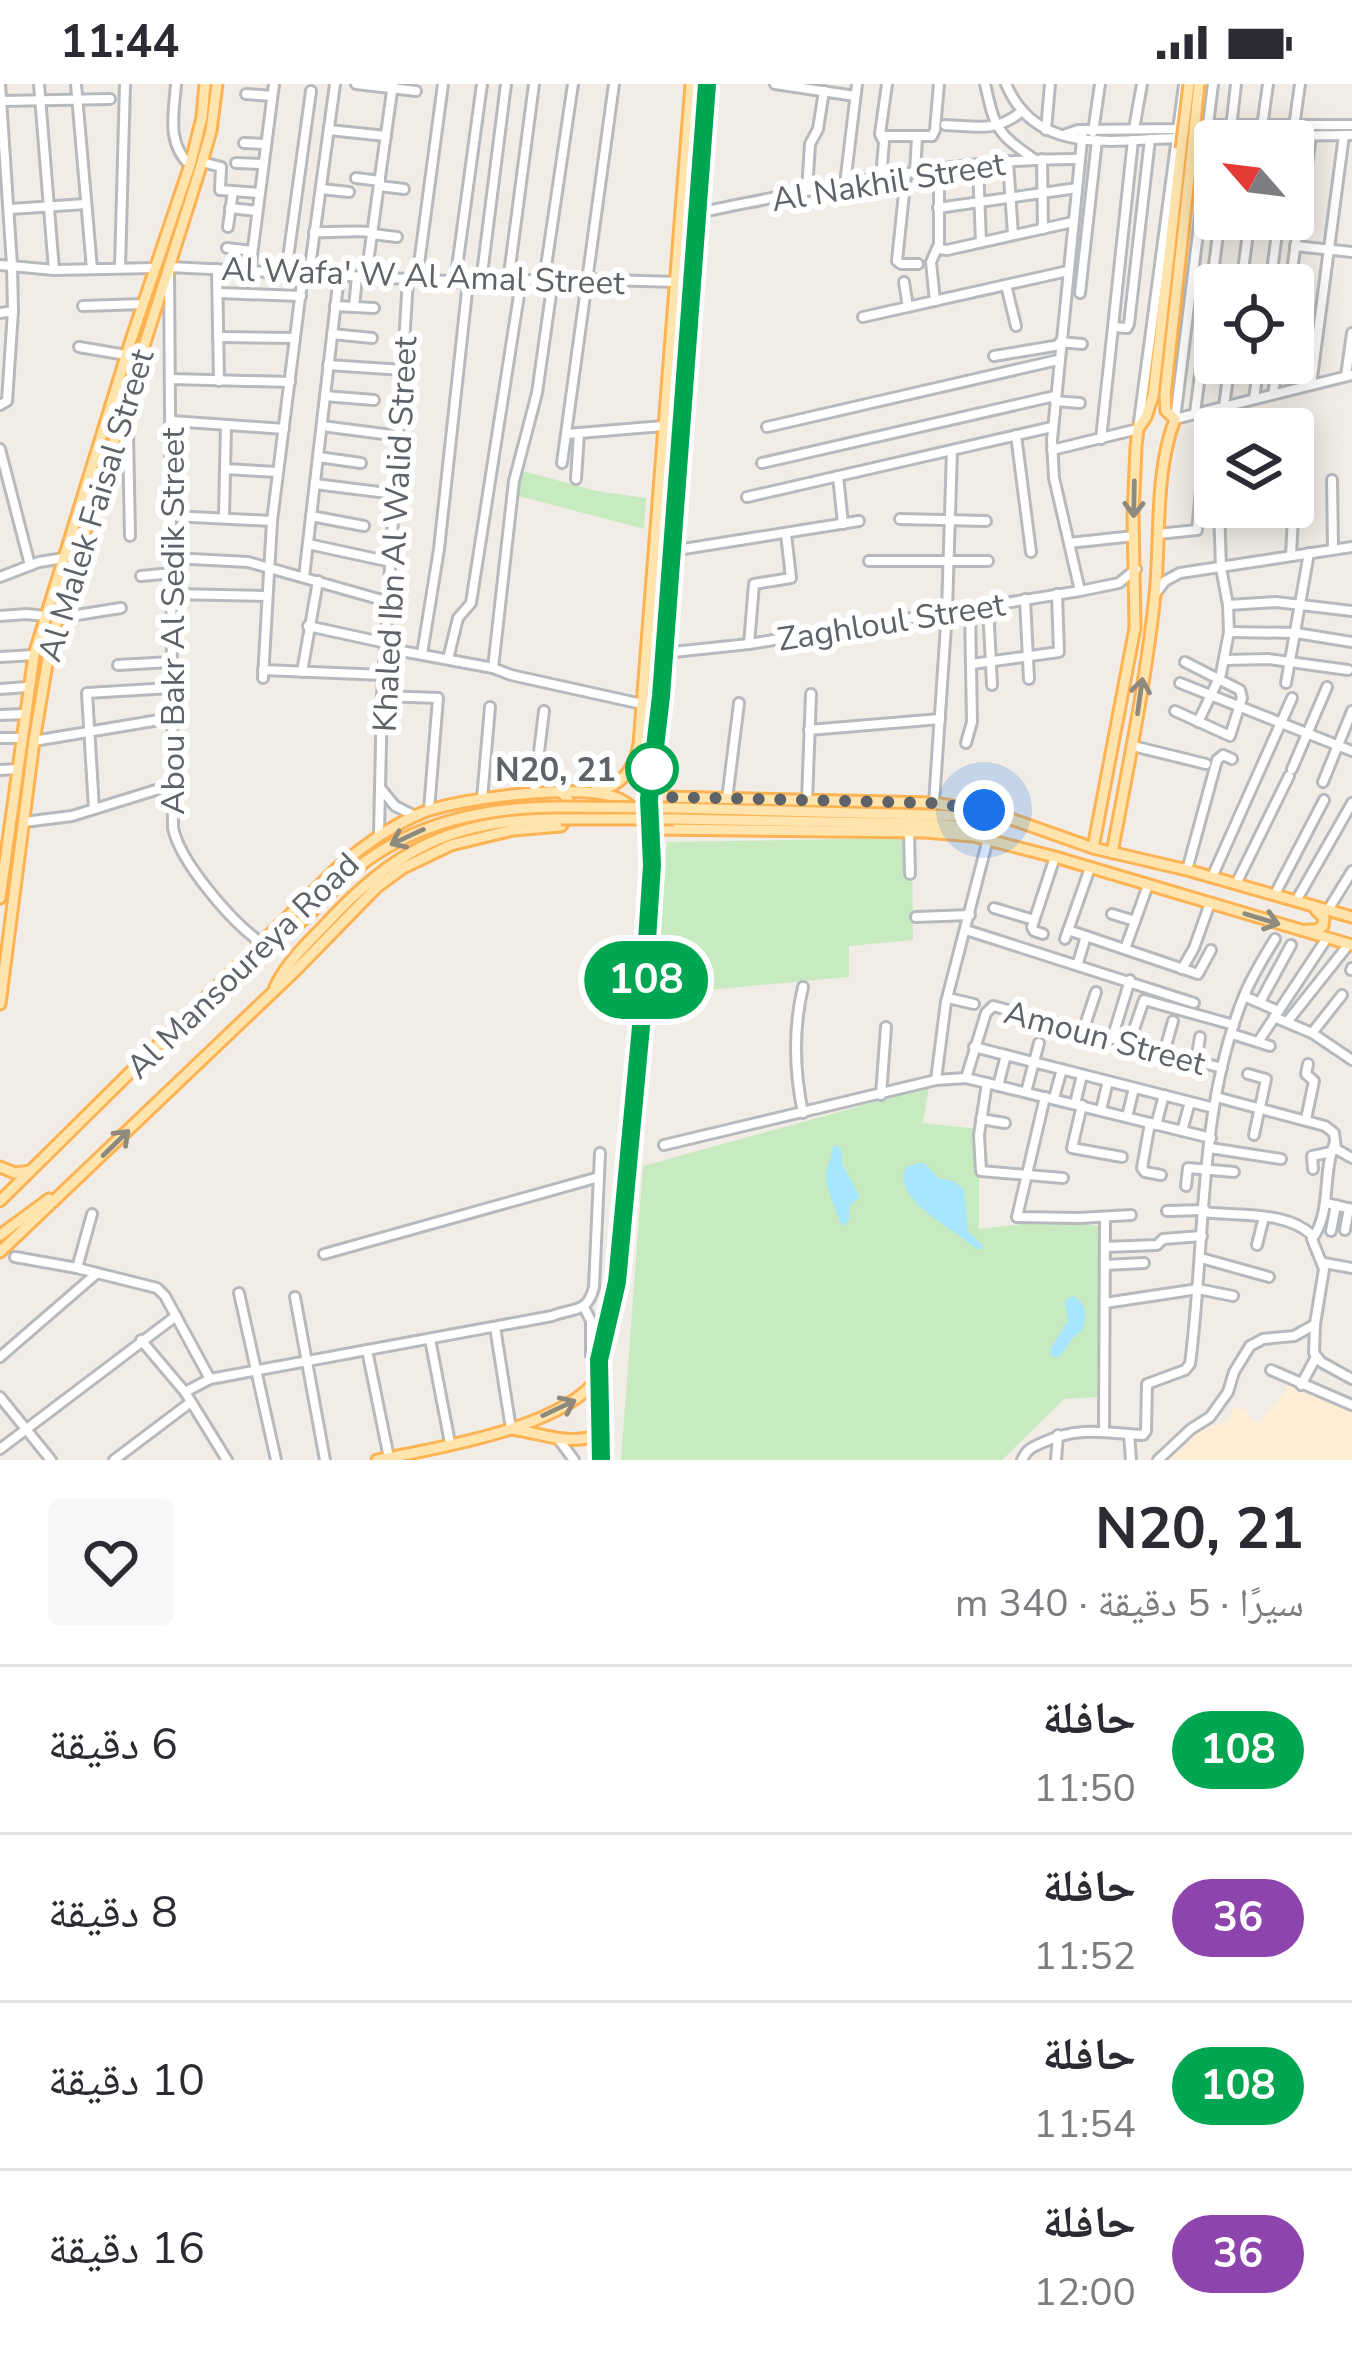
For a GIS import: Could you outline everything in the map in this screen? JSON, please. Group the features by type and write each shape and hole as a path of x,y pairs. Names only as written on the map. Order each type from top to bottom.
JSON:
{"main road":[{"name":"Al Malek Faisal Street","path":"0,898 5,824 14,793 34,655 190,165 205,84"},
{"name":"Al Malek Faisal Street","path":"0,1004 44,668 202,162 217,84"},
{"path":"577,793 608,789 630,772 639,744 691,84"},
{"path":"655,830 650,784 707,84"},
{"path":"1112,853 1155,594 1166,442 1175,419 1168,415 1164,401 1187,84"},
{"path":"1093,848 1134,640 1138,429 1153,396 1182,142 1199,84"},
{"path":"107,414 120,421"},
{"path":"663,430 670,439 680,437"},
{"path":"99,442 107,440 111,448"},
{"path":"660,467 671,462 677,468"},
{"path":"650,784 666,797 934,803 984,810 1093,848 1352,918"},
{"name":"Al Mansoureya Road","path":"0,1201 338,867 379,835 429,811 534,793 618,799 655,830"},
{"path":"0,1252 273,992 354,908 403,868 434,852 513,830 561,826 570,807 562,793"},
{"path":"511,1429 577,1441 602,1433 599,1360 617,1282 655,818 666,797"},
{"path":"262,943 286,934 350,873 388,846 430,826 484,812 611,806 963,816 984,810"},
{"path":"273,992 292,960 369,879 430,842 493,823 548,818 935,824 964,827 988,838"},
{"path":"1098,820 1105,826 1118,824"},
{"path":"655,830 909,832 988,838 1350,945"},
{"path":"1302,931 1316,931 1324,922 1310,905"},
{"path":"1350,945 1341,937 1340,928 1352,918"},
{"path":"0,1167 30,1172"},
{"path":"0,1235 64,1191"},
{"path":"383,1459 511,1429 574,1402 598,1376"}],"street":[{"path":"0,84 13,311 3,403"},
{"path":"39,84 54,270"},
{"path":"76,84 92,269"},
{"path":"120,268 125,84"},
{"path":"176,84 175,145 190,165"},
{"path":"250,271 274,84"},
{"path":"335,84 272,521 263,674 383,675"},
{"path":"356,84 416,92"},
{"name":"Khaled Ibn Al Walid Street","path":"379,835 383,675 403,370 443,84"},
{"path":"455,282 482,84"},
{"path":"481,283 506,84"},
{"path":"508,282 534,84"},
{"path":"493,668 514,482 537,393 573,84"},
{"path":"562,463 614,84"},
{"path":"775,84 855,95"},
{"path":"845,184 856,84"},
{"path":"880,178 887,84"},
{"path":"881,136 928,137 935,130 939,84"},
{"path":"985,84 996,126 1009,142 1038,159 1043,229"},
{"path":"1006,84 1021,112 1046,130 1090,136 1134,134 1182,142 1194,134"},
{"path":"1046,130 1050,84"},
{"path":"1066,291 1085,293 1090,136 1100,84"},
{"path":"1101,439 1142,84"},
{"path":"1182,142 1187,84"},
{"path":"1209,120 1213,84"},
{"path":"1232,120 1236,84"},
{"path":"1264,120 1268,84"},
{"path":"1294,120 1300,84"},
{"path":"354,307 373,233 392,86"},
{"path":"286,273 311,91"},
{"path":"807,191 810,144 818,129 824,91"},
{"path":"246,94 272,95"},
{"path":"2,101 110,99"},
{"path":"945,125 996,126 1021,112"},
{"path":"1314,131 1352,125"},
{"path":"329,130 386,136"},
{"path":"1134,134 1182,142 1194,139"},
{"path":"1311,385 1348,135 1314,136"},
{"path":"1079,591 1054,478 1052,427 1080,159 1090,136"},
{"path":"917,137 897,261 918,264"},
{"path":"1113,327 1129,324 1150,139"},
{"path":"244,143 266,144"},
{"name":"Al Nakhil Street","path":"697,213 880,178 1008,161 1080,159"},
{"path":"1008,161 1013,236"},
{"path":"202,162 221,166 220,190 260,193"},
{"path":"236,163 263,164"},
{"path":"978,166 981,242"},
{"path":"935,301 931,262 938,249 939,170"},
{"path":"356,178 404,189"},
{"path":"938,208 1077,188"},
{"path":"321,189 350,192"},
{"path":"227,227 232,191"},
{"path":"10,209 86,204"},
{"path":"230,208 257,211"},
{"path":"938,249 1073,222"},
{"path":"314,232 351,230 397,237"},
{"path":"1194,413 1175,419 1197,240"},
{"path":"1196,408 1217,240"},
{"path":"1292,264 1296,240"},
{"path":"1295,246 1352,252"},
{"path":"227,248 253,251"},
{"path":"0,265 54,270 155,268"},
{"name":"Al Wafa' W Al Amal Street","path":"169,266 481,283 676,282"},
{"name":"Abou Bakr Al Sedik Street","path":"169,266 173,828 180,850 239,924 262,943"},
{"path":"217,269 219,381"},
{"path":"863,317 1068,271"},
{"path":"304,577 339,276"},
{"path":"422,654 439,548 468,282"},
{"path":"448,659 458,618 471,602 521,282"},
{"path":"904,282 908,307"},
{"path":"1006,285 1016,326"},
{"path":"218,293 301,296"},
{"path":"83,306 143,304"},
{"path":"335,306 374,308"},
{"path":"0,313 13,311"},
{"path":"1216,408 1349,376 1352,333"},
{"path":"332,334 372,338"},
{"path":"218,337 296,338"},
{"path":"994,356 1082,344"},
{"path":"79,347 126,355"},
{"path":"767,427 1058,360"},
{"path":"328,365 403,370"},
{"path":"171,379 290,382"},
{"path":"1224,406 1227,384"},
{"path":"1254,399 1256,384"},
{"path":"1273,394 1275,384"},
{"path":"325,396 374,400"},
{"path":"762,463 1055,399 1079,403"},
{"path":"120,421 128,434 130,536"},
{"path":"172,421 284,429"},
{"path":"224,518 226,424"},
{"path":"322,426 399,436"},
{"path":"747,496 1052,427"},
{"path":"1052,450 1138,429"},
{"path":"567,434 663,430"},
{"path":"576,479 579,433"},
{"path":"1016,435 1031,552"},
{"path":"0,449 5,489 30,565"},
{"path":"934,803 952,450"},
{"path":"318,457 361,463"},
{"path":"225,469 278,472"},
{"path":"838,476 843,524"},
{"path":"1332,481 1333,548"},
{"path":"315,484 394,494"},
{"path":"172,515 272,521"},
{"path":"311,516 364,526"},
{"path":"900,519 986,520"},
{"path":"670,551 859,521"},
{"path":"1159,534 1197,528"},
{"path":"1198,722 1225,660 1228,605 1220,528"},
{"path":"1292,556 1293,528"},
{"path":"749,644 754,585 791,578 786,534"},
{"path":"1069,543 1134,536"},
{"path":"308,544 391,562"},
{"path":"1155,594 1180,573 1352,547"},
{"path":"1286,683 1309,553"},
{"path":"1158,554 1180,573"},
{"path":"0,577 64,558"},
{"path":"172,558 240,560 389,602"},
{"path":"869,561 988,561"},
{"name":"Zaghloul Street","path":"663,653 749,644 1079,591 1119,583 1136,569"},
{"path":"141,576 172,573"},
{"path":"302,672 318,581"},
{"path":"1119,583 1137,592"},
{"path":"172,594 266,596"},
{"path":"972,664 1059,652 1057,594"},
{"path":"1025,599 1029,679"},
{"path":"1228,605 1302,604 1352,610"},
{"path":"988,605 992,685"},
{"path":"58,618 121,608"},
{"path":"966,743 972,722 970,608"},
{"path":"0,616 44,616"},
{"path":"308,626 642,704"},
{"path":"1228,632 1296,633 1352,642"},
{"path":"0,657 34,655"},
{"path":"1225,660 1257,658 1348,670"},
{"path":"118,665 171,662"},
{"path":"1175,711 1230,736 1240,706 1240,690 1185,662"},
{"path":"1180,683 1352,752"},
{"path":"0,689 27,687"},
{"path":"1236,884 1327,687"},
{"path":"94,809 87,693 171,688"},
{"path":"807,801 811,694"},
{"path":"382,696 438,698 429,811"},
{"path":"1212,877 1292,698"},
{"path":"727,799 739,703"},
{"path":"482,799 490,707"},
{"path":"534,793 544,711"},
{"path":"1323,782 1352,711"},
{"path":"0,715 24,714"},
{"path":"34,741 171,718"},
{"path":"809,730 940,719"},
{"path":"0,738 21,738"},
{"path":"1133,746 1206,764"},
{"path":"1187,870 1217,760 1223,755 1232,759"},
{"path":"0,770 17,769"},
{"path":"24,822 72,816 172,784"},
{"path":"381,789 395,806 415,816"},
{"path":"0,794 14,793"},
{"path":"1275,894 1324,800"},
{"path":"1296,901 1352,803"},
{"path":"909,832 910,874"},
{"path":"936,1080 948,998 988,838"},
{"path":"1043,934 1033,929 1034,920 1055,857"},
{"path":"1090,868 1066,934 1086,936 1199,974 1211,950"},
{"path":"1328,910 1352,871"},
{"path":"1125,950 1148,885"},
{"path":"1182,968 1210,903"},
{"path":"994,908 1034,920"},
{"path":"1112,914 1135,921"},
{"path":"916,917 970,915"},
{"path":"966,930 1194,1003"},
{"path":"1078,964 1086,936"},
{"path":"1258,1042 1328,938"},
{"path":"1022,1457 1030,1448 1075,1431 1143,1436 1147,1384 1185,1370 1190,1361 1216,1097 1244,996 1275,939"},
{"path":"1259,1002 1291,945"},
{"path":"1287,1022 1350,945"},
{"path":"1112,1040 1130,980"},
{"path":"803,987 795,1058 803,1113"},
{"path":"1083,1031 1096,992"},
{"path":"1312,1034 1342,995"},
{"path":"1244,996 1351,1056"},
{"path":"948,998 974,1004"},
{"path":"1129,1044 1144,1000 1270,1046"},
{"name":"Amoun Street","path":"966,1078 986,1013 993,1006 1222,1068"},
{"path":"1164,1053 1173,1021"},
{"path":"881,1095 886,1027"},
{"path":"1196,1061 1201,1037"},
{"path":"1026,1092 1039,1043"},
{"path":"974,1047 1214,1108"},
{"path":"998,1085 1006,1055"},
{"path":"1306,1119 1314,1082 1306,1075 1308,1064"},
{"path":"1062,1069 1025,1176 1018,1218 1132,1215"},
{"path":"1248,1074 1266,1079 1254,1135"},
{"path":"1082,1075 1072,1148 1122,1157"},
{"path":"664,1145 936,1080 966,1078 1281,1159"},
{"path":"1101,1110 1108,1081"},
{"path":"987,1083 980,1119 981,1171 1063,1178"},
{"path":"1127,1117 1134,1088"},
{"path":"1161,1175 1142,1168 1164,1095"},
{"path":"1216,1097 1331,1129 1331,1231"},
{"path":"1182,1131 1190,1102"},
{"path":"980,1119 1005,1123"},
{"path":"1313,1169 1314,1154 1333,1148 1352,1158"},
{"path":"185,1391 210,1379 584,1306 590,1302 593,1286 600,1153"},
{"path":"1186,1186 1187,1169 1234,1172"},
{"path":"324,1253 599,1177"},
{"path":"1331,1204 1351,1208 1345,1230"},
{"path":"1312,1236 1331,1204"},
{"path":"1167,1211 1264,1217 1297,1223 1312,1236 1323,1263 1316,1357 1301,1384"},
{"path":"77,1268 92,1214"},
{"path":"1104,1432 1105,1217"},
{"path":"1257,1245 1264,1217"},
{"path":"1105,1247 1157,1245 1164,1239 1202,1236"},
{"path":"15,1257 157,1288 210,1379"},
{"path":"1200,1258 1269,1277"},
{"path":"1105,1265 1144,1263"},
{"path":"1323,1263 1352,1268"},
{"path":"0,1358 98,1273"},
{"path":"1105,1303 1198,1288 1233,1296"},
{"path":"239,1293 276,1460"},
{"path":"296,1297 325,1460"},
{"path":"584,1306 591,1321 591,1355 599,1360"},
{"path":"0,1448 176,1316"},
{"path":"1158,1460 1210,1418 1250,1346 1263,1339 1294,1336 1315,1324"},
{"path":"495,1327 511,1429"},
{"path":"430,1339 450,1444"},
{"path":"141,1340 185,1391 227,1460"},
{"path":"367,1350 383,1459"},
{"path":"1316,1357 1352,1378"},
{"path":"1271,1370 1352,1405"},
{"path":"0,1396 51,1460"},
{"path":"114,1460 191,1402"},
{"path":"601,1460 602,1433"},
{"path":"1129,1434 1131,1460"},
{"path":"1055,1460 1058,1435"},
{"path":"558,1438 574,1460"}],"green space":[{"path":"520,470 596,491 646,498 644,529 515,495"},
{"path":"912,838 913,940 849,946 849,977 654,995 667,842"},
{"path":"929,1087 923,1123 979,1129 979,1229 1066,1219 1105,1228 1101,1397 1064,1399 1002,1460 621,1460 643,1166"}],"sand":[{"path":"1285,1380 1352,1407 1352,1460 1164,1460 1194,1431 1227,1421 1234,1407 1246,1410 1259,1422 1283,1395"}],"water":[{"path":"836,1145 859,1195 843,1226 826,1177"},
{"path":"923,1162 938,1178 964,1189 968,1231 981,1249 928,1213 908,1192 906,1167"},
{"path":"1074,1296 1084,1308 1084,1326 1056,1358 1050,1349 1068,1321 1067,1299"}],"bus line":[{"name":"108","path":"601,1460 599,1360 617,1282 646,970 650,784 661,696 707,84"}],"place":[{"name":"N20, 21","path":"652,769"}],"route":[{"path":"652,769 651,788 666,797 934,803 984,810"}]}
